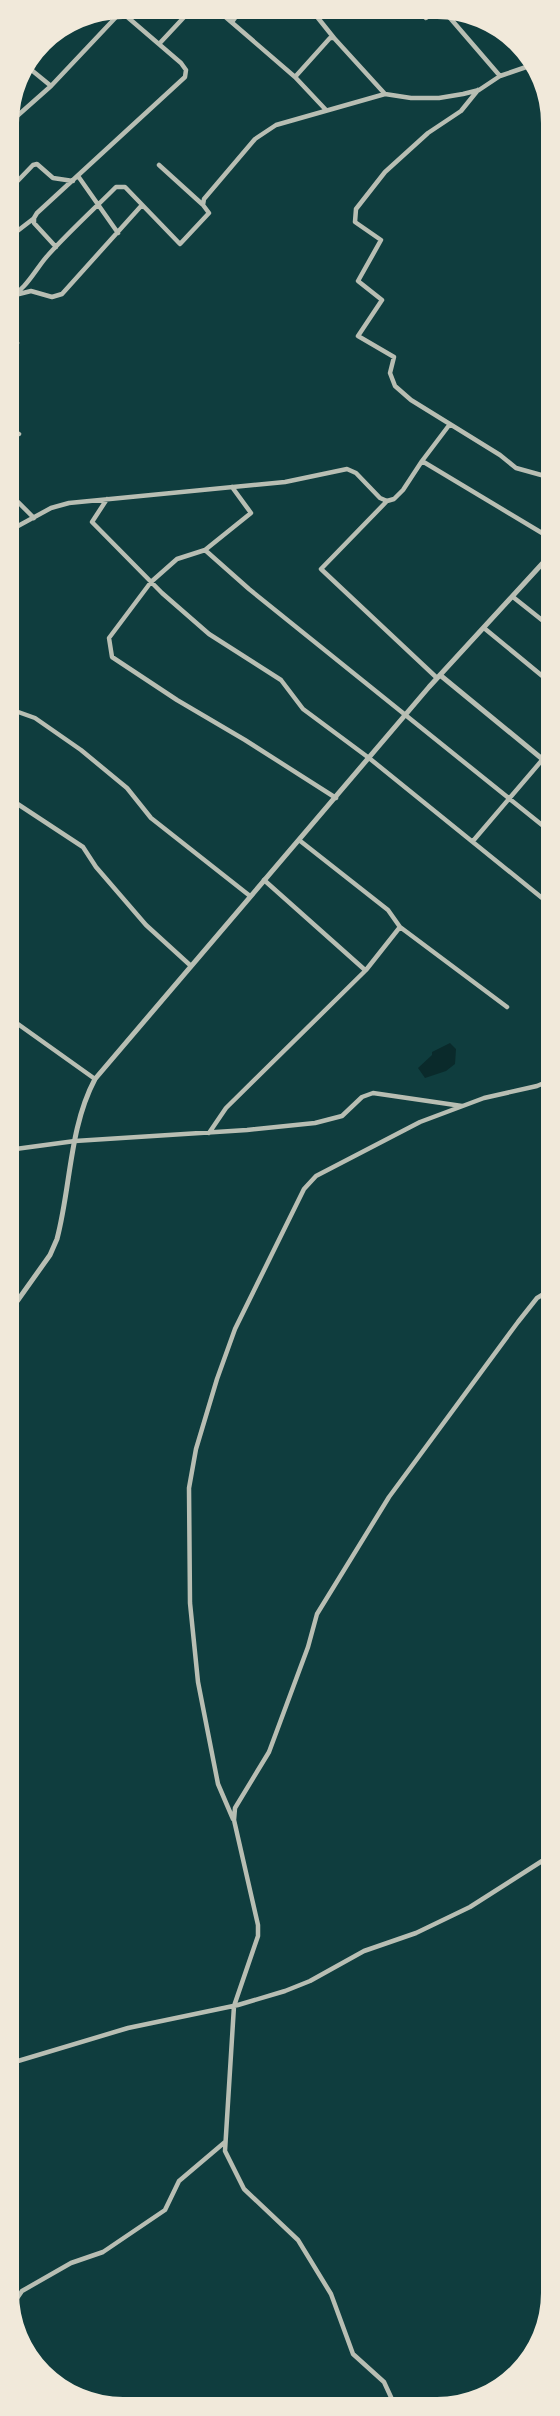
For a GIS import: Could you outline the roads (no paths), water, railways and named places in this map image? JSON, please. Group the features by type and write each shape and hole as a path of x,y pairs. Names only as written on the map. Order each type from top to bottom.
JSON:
{"street":[{"path":"19,230 185,77 186,70 181,63 130,19"},
{"path":"159,44 182,19"},
{"path":"228,19 295,77 326,110"},
{"path":"319,19 385,94"},
{"path":"20,113 51,86 113,20"},
{"path":"452,21 500,76"},
{"path":"295,77 330,38 334,38"},
{"path":"524,68 500,76 479,90 461,111 428,133 385,172 356,209 355,222 381,240 358,281 382,300 358,336 394,357 390,373 395,386 411,400 500,455 516,468 541,475"},
{"path":"33,72 51,86"},
{"path":"203,205 204,199 255,139 276,125 385,94 439,98 479,90"},
{"path":"19,180 37,164 53,178 73,181"},
{"path":"19,291 56,247 121,185 180,244 209,210 159,165"},
{"path":"78,176 118,233"},
{"path":"19,294 31,291 52,297 62,294 142,205"},
{"path":"34,218 34,223 56,247"},
{"path":"450,424 403,490 394,499 387,501 321,569 439,676 541,757"},
{"path":"422,461 541,532"},
{"path":"19,526 51,508 69,503 285,482 347,469 356,473 380,498 387,501"},
{"path":"232,487 251,513 205,550 177,559 151,582 109,638 112,657 177,701 245,740 336,798"},
{"path":"107,499 92,522 151,582 209,634 281,680 303,709 369,758 541,896"},
{"path":"19,503 34,518"},
{"path":"205,550 249,589 407,713 541,824"},
{"path":"19,1299 58,1239 75,1141 89,1090 95,1079 439,676 541,565"},
{"path":"513,597 541,619"},
{"path":"484,628 541,675"},
{"path":"19,712 35,718 81,750 127,788 151,818 250,896"},
{"path":"473,841 541,761"},
{"path":"19,804 83,847 96,867 141,919 191,967"},
{"path":"299,840 388,910 400,927 507,1007"},
{"path":"264,880 366,970"},
{"path":"209,1133 234,1099 366,970 400,927"},
{"path":"19,1025 95,1079"},
{"path":"391,2397 384,2382 353,2354 331,2294 298,2241 244,2189 225,2151 234,2006 258,1936 258,1925 234,1820 218,1784 198,1682 190,1603 189,1488 196,1450 235,1329 304,1189 316,1176 420,1122 484,1098 541,1084"},
{"path":"19,1149 75,1141 209,1133 330,1120 342,1116 362,1097 373,1093 463,1106"},
{"path":"234,1820 239,1799 269,1752 308,1647 317,1614 327,1595 389,1497 518,1322 541,1296"},
{"path":"19,2061 128,2028 234,2006 285,1991 310,1981 363,1951 470,1908 541,1862"},
{"path":"19,2295 71,2263 103,2252 165,2210 179,2181 226,2142"}],"water":[{"path":"450,1043 456,1049 455,1064 446,1071 425,1078 418,1068 432,1052"}]}
